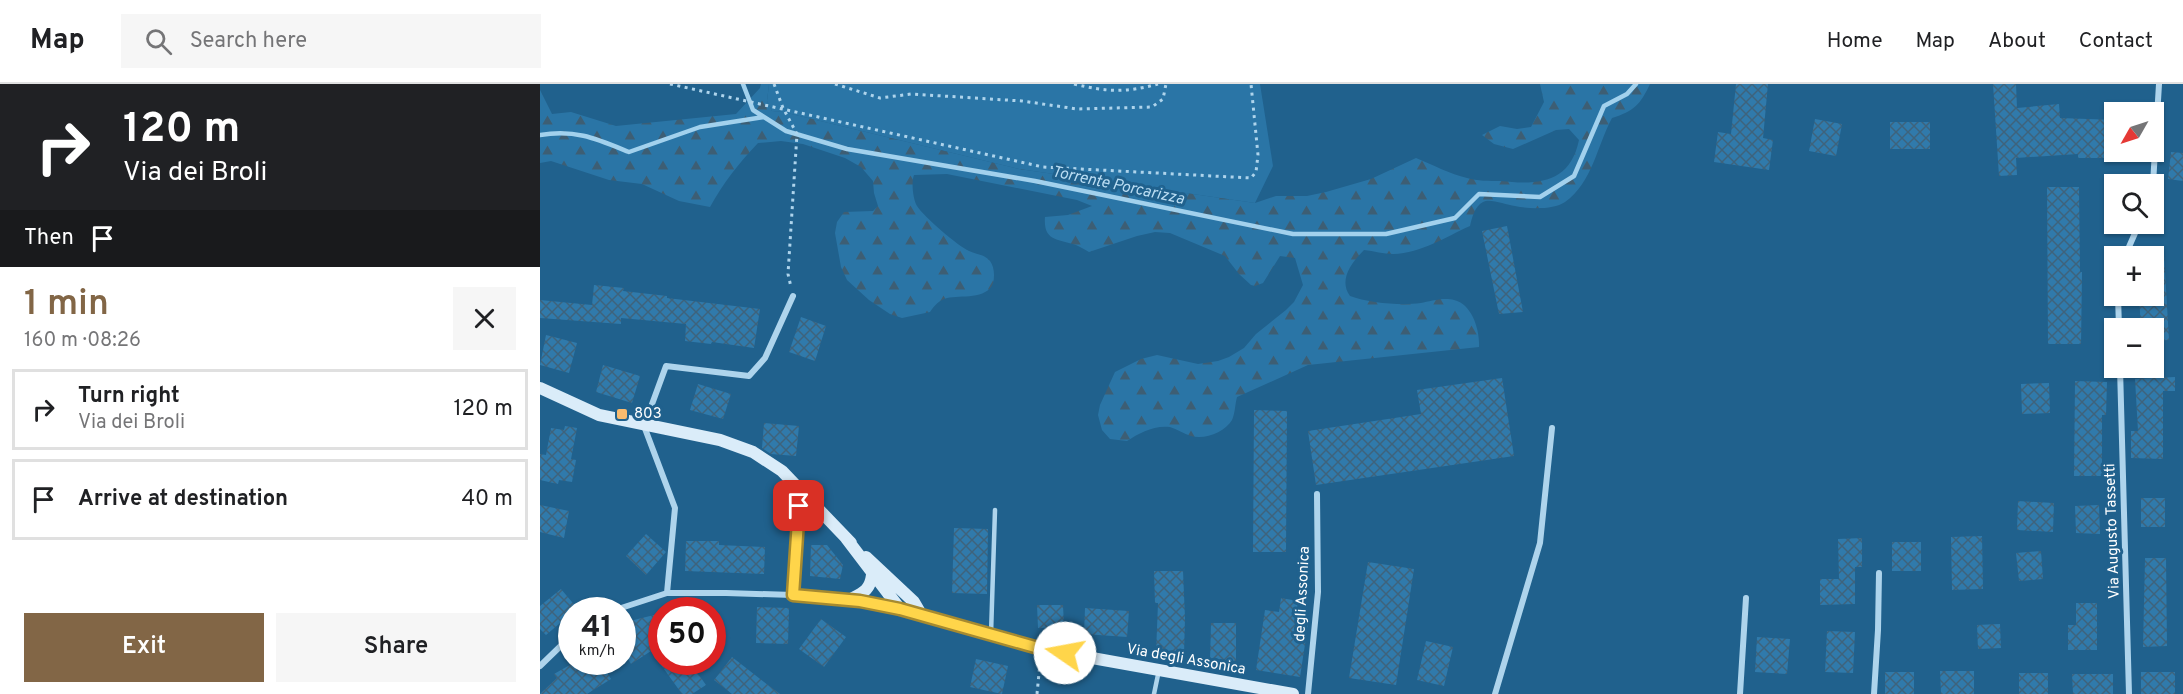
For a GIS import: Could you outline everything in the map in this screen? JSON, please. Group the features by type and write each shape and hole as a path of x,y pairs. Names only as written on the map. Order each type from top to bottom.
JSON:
{"main road":[{"path":"540,388 599,415 720,440 753,452 782,471 846,538 914,602 921,614"},
{"path":"846,538 900,609"},
{"path":"849,600 867,591 873,575"},
{"name":"Via degli Assonica","path":"900,609 1042,649 1159,670 1252,690 1293,694"}],"street":[{"path":"2154,174 2159,84"},
{"path":"667,593 675,508 644,426 666,366 749,375 765,358 794,296"},
{"name":"Via Augusto Tassetti","path":"2120,378 2129,694"},
{"path":"1496,694 1540,543 1552,428"},
{"path":"793,595 800,491"},
{"name":"degli Assonica","path":"1308,694 1318,591 1317,494"},
{"path":"1874,694 1879,573"},
{"name":"Via degli Assonica","path":"636,603 667,593 793,595 849,600 900,609"},
{"path":"1740,694 1746,598"},
{"path":"540,666 558,649"}],"lane":[{"path":"991,634 995,510"},
{"path":"1154,694 1159,670"}],"path":[{"path":"670,84 1043,167 1251,178 1256,172 1258,155 1251,84"},
{"path":"774,84 783,108 797,134 788,274 794,296"},
{"path":"835,84 880,98 911,94 1022,101 1077,109 1152,107 1162,99 1166,84"},
{"path":"1074,84 1100,90 1132,91 1158,84"},
{"path":"1037,694 1042,649"}],"green space":[{"path":"761,84 769,84 767,101 772,111 1019,169 1255,203 1276,196 1307,196 1326,192 1371,179 1416,158 1475,180 1527,182 1550,178 1568,166 1575,155 1579,140 1569,129 1556,130 1513,149 1494,144 1482,135 1500,126 1517,129 1531,127 1544,102 1540,84 1650,84 1636,106 1612,118 1582,185 1565,202 1548,208 1534,208 1486,201 1476,209 1470,226 1414,251 1390,254 1364,250 1351,266 1345,284 1350,296 1395,304 1446,299 1460,302 1474,319 1479,347 1308,365 1237,397 1232,420 1225,428 1214,434 1196,437 1170,427 1158,427 1127,441 1110,439 1102,430 1098,415 1100,405 1115,372 1141,359 1157,355 1198,364 1218,361 1244,348 1256,334 1294,302 1303,285 1295,258 1280,256 1263,283 1255,286 1239,274 1225,256 1170,233 1155,232 1137,236 1089,252 1049,235 1045,217 1068,215 1092,206 1077,200 947,174 914,175 914,195 921,211 957,243 988,259 994,271 994,277 990,288 985,292 973,296 947,298 937,303 930,312 902,318 890,314 869,300 847,280 841,267 835,233 837,222 844,212 873,211 878,206 873,181 861,167 845,158 803,144 781,141 758,143 720,190 710,207 679,201 642,184 609,180 551,161 540,163 540,90 552,114 571,112 616,126 736,114"},
{"path":"769,84 1260,84 1273,166 1255,203 1019,169 772,111 767,101"}],"building":[{"path":"1736,84 1768,84 1763,138 1773,140 1769,170 1714,162 1718,132 1731,134"},
{"path":"1993,84 2016,84 2017,108 2059,104 2060,118 2104,120 2104,158 2078,158 2078,154 2016,158 2017,175 1999,176"},
{"path":"1815,119 1842,124 1836,156 1809,151"},
{"path":"1890,122 1930,122 1930,149 1890,149"},
{"path":"2171,152 2183,153 2183,181 2168,179"},
{"path":"2047,187 2079,187 2080,272 2082,272 2081,344 2048,344"},
{"path":"1507,226 1523,312 1499,314 1482,231"},
{"path":"2164,254 2169,340 2164,340 2164,318 2140,318 2140,306 2164,306"},
{"path":"594,285 624,288 623,291 667,296 667,298 760,309 754,348 685,341 686,324 621,318 621,324 540,318 540,300 592,305"},
{"path":"801,317 826,326 815,361 789,352"},
{"path":"546,335 577,343 569,373 540,365"},
{"path":"603,365 640,376 632,403 596,392"},
{"path":"2175,377 2175,391 2163,391 2163,459 2131,458 2131,431 2138,431 2135,379"},
{"path":"1502,378 1514,456 1316,485 1308,431 1421,414 1417,390"},
{"path":"2075,381 2107,382 2106,415 2102,415 2102,476 2074,476"},
{"path":"2049,383 2050,413 2022,414 2021,384"},
{"path":"698,384 731,394 723,419 690,410"},
{"path":"1254,410 1287,411 1286,552 1253,552"},
{"path":"764,423 799,426 796,456 771,454 762,448"},
{"path":"565,426 577,428 571,459 576,460 572,482 559,480 558,484 540,480 540,454 546,455 551,428 564,430"},
{"path":"2141,498 2165,498 2165,527 2141,527"},
{"path":"2018,501 2054,503 2053,532 2017,530"},
{"path":"540,505 569,511 564,538 540,532"},
{"path":"2099,505 2100,534 2076,533 2075,506"},
{"path":"954,528 988,529 987,594 952,593"},
{"path":"646,534 666,552 646,575 626,556"},
{"path":"1982,536 1983,589 1952,590 1951,537"},
{"path":"1862,538 1862,567 1855,567 1855,604 1820,605 1820,579 1839,579 1838,539"},
{"path":"686,541 719,541 719,545 765,547 764,574 685,571"},
{"path":"1892,542 1921,542 1921,571 1892,571"},
{"path":"811,545 827,545 843,565 840,579 810,576"},
{"path":"2041,551 2043,579 2019,581 2016,553"},
{"path":"2145,558 2166,558 2167,646 2143,647"},
{"path":"1368,562 1414,569 1396,685 1349,678"},
{"path":"1154,571 1183,571 1184,654 1156,653 1158,603 1155,603"},
{"path":"561,589 568,597 558,597 558,625 546,635 540,629 540,606"},
{"path":"1281,598 1298,601 1296,616 1309,618 1300,677 1256,670 1265,610 1279,612"},
{"path":"2076,603 2097,603 2097,650 2068,650 2068,625 2076,625"},
{"path":"1037,605 1063,605 1064,627 1038,628"},
{"path":"757,607 789,608 788,644 756,643"},
{"path":"1085,608 1129,611 1127,637 1084,634"},
{"path":"648,616 648,653 636,661 636,620"},
{"path":"821,619 846,637 824,667 799,649"},
{"path":"1211,623 1236,623 1236,661 1210,661"},
{"path":"2000,624 2001,648 1978,649 1977,625"},
{"path":"1827,631 1855,632 1853,673 1825,672"},
{"path":"1757,637 1790,639 1787,674 1755,672"},
{"path":"1426,641 1453,647 1444,686 1417,680"},
{"path":"732,657 780,694 732,694 714,680 718,675 726,675 726,665"},
{"path":"976,659 1008,666 1002,694 970,687"},
{"path":"1940,671 1974,671 1974,694 1941,694"},
{"path":"558,672 558,675 609,675 611,679 587,694 540,694 557,678 554,674"},
{"path":"1885,672 1914,672 1914,694 1885,694"},
{"path":"2141,672 2175,672 2175,694 2141,694"},
{"path":"2019,673 2048,673 2048,694 2019,694"},
{"path":"2072,674 2113,674 2113,694 2073,694"},
{"path":"668,675 699,675 706,685 692,694 682,694"}],"waterway":[{"path":"743,84 753,110 764,117"},
{"name":"Torrente Porcarizza","path":"540,135 576,134 629,152 700,127 764,117 786,131 847,149 1035,181 1293,234 1386,234 1455,218 1479,194 1540,197 1574,176 1604,106 1627,94 1636,84"}],"place":[{"name":"803","path":"622,414"}],"route":[{"path":"799,506 793,595 860,601 900,609 1042,649 1065,653"}]}
